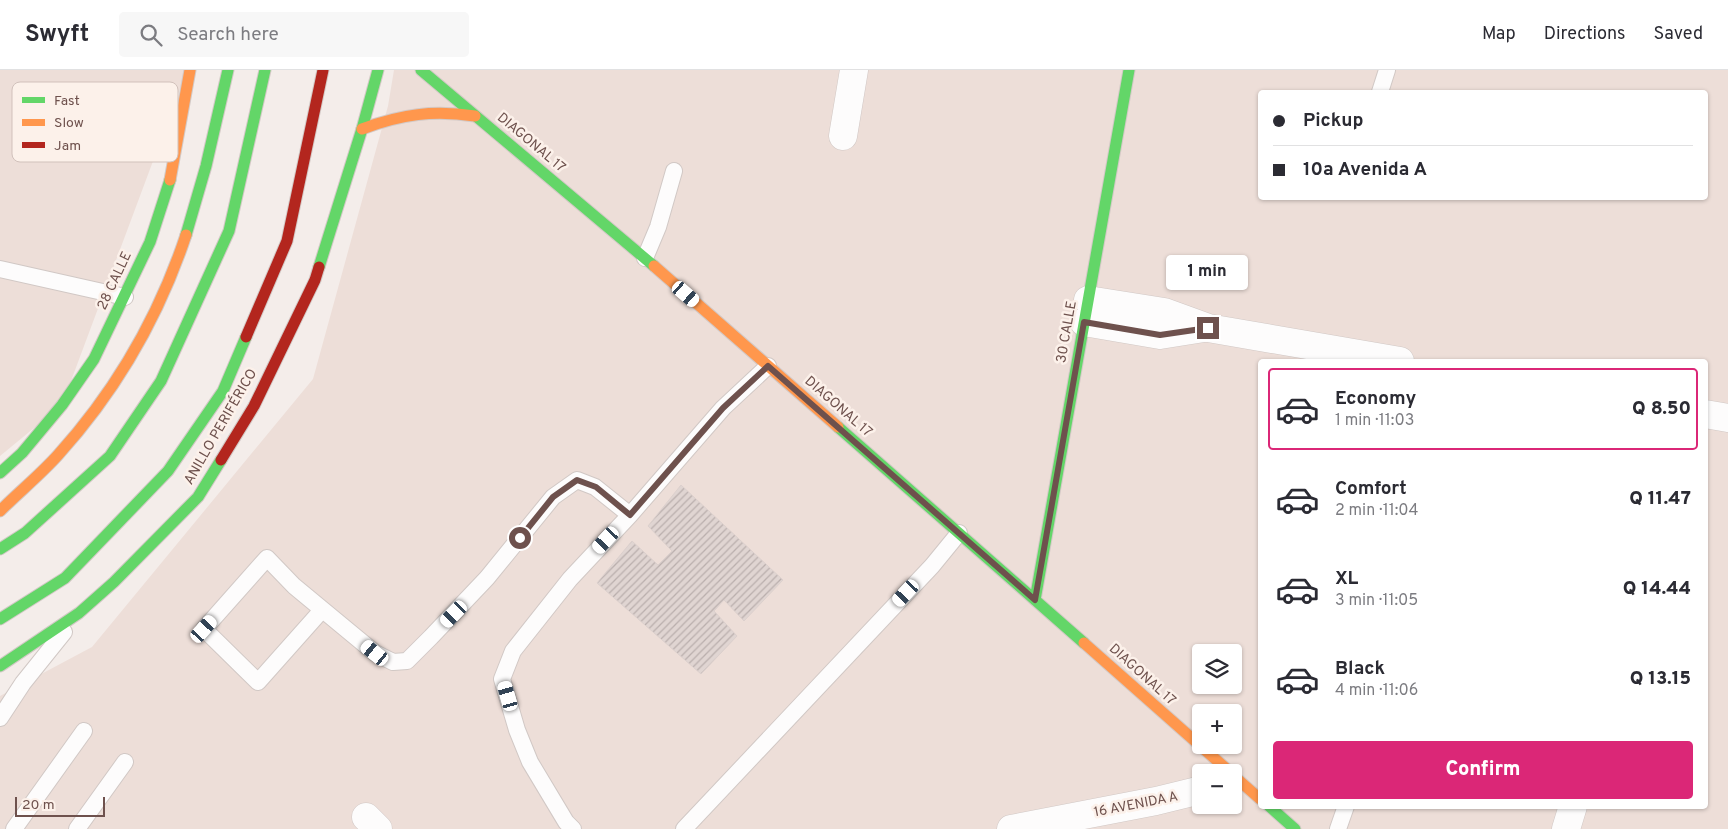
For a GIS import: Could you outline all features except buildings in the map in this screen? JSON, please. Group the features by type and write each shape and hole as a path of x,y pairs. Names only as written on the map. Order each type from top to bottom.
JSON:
{"main road":[{"name":"28 CALLE","path":"178,135 190,70"},
{"path":"0,511 64,448 109,390 146,330 177,261 197,200 217,123 228,70"},
{"path":"0,549 25,533 110,456 161,382 229,231 265,70"},
{"name":"ANILLO PERIFÉRICO","path":"0,619 65,578 168,471 223,391 287,241 323,70"},
{"name":"ANILLO PERIFÉRICO","path":"0,666 79,613 114,582 198,497 254,406 315,280 362,129 378,70"},
{"name":"DIAGONAL 17","path":"421,70 645,258 1220,764"},
{"name":"30 CALLE","path":"1035,600 1129,70"},
{"path":"362,129 389,118 418,112 446,111 475,116"},
{"name":"28 CALLE","path":"0,473 22,453 62,405 94,359 150,242 168,190 173,162"},
{"name":"DIAGONAL 17","path":"1242,783 1258,797"},
{"path":"1272,809 1295,829"}],"street":[{"path":"844,136 854,70"},
{"path":"1086,311 1160,335 1208,328 1388,359"},
{"path":"1708,415 1728,418"},
{"name":"16 AVENIDA A","path":"1011,829 1156,802 1192,792"},
{"path":"1566,829 1572,809"}],"lane":[{"path":"1381,90 1387,70"},
{"path":"645,258 658,227 674,171"},
{"path":"0,269 125,297"},
{"path":"573,829 566,822 530,762 518,730 502,679 513,651 570,579 630,515 723,408 768,366"},
{"path":"322,610 258,682 204,629 267,558 294,586 375,653 392,662 406,660 431,637 487,578 553,497 577,480 596,487 630,515"},
{"path":"684,829 932,566 959,533"},
{"path":"0,718 23,684 79,613"},
{"path":"14,829 84,731"},
{"path":"77,829 126,762"},
{"path":"1338,829 1345,809"}],"shaded area":[{"path":"0,70 187,70 178,94 178,82 12,82 12,162 153,162 62,405 0,456"},
{"path":"394,70 1728,70 1728,829 0,829 0,696 92,647 313,379 388,106"}],"traffic: fast":[{"path":"186,235 206,166 228,70"},
{"path":"0,549 25,533 110,456 161,381 229,231 265,70"},
{"path":"319,267 362,129 378,70"},
{"path":"421,70 654,266"},
{"path":"1035,600 1129,70"},
{"path":"0,473 22,453 62,405 94,359 150,242 170,180"},
{"path":"0,619 65,578 168,471 223,391 246,337"},
{"path":"838,427 1084,643"},
{"path":"0,666 79,613 114,582 198,497 221,460"},
{"path":"1272,809 1295,829"}],"traffic: slow":[{"path":"178,136 190,70"},
{"path":"362,129 391,120 418,115 445,113 475,116"},
{"path":"170,180 173,162"},
{"path":"0,511 58,455 79,431 116,379 149,324 163,295 186,235"},
{"path":"654,266 838,427"},
{"path":"1084,643 1221,764"},
{"path":"1242,783 1258,797"}],"traffic: jam":[{"path":"246,337 287,241 323,70"},
{"path":"221,460 254,406 315,280 319,267"}],"route":[{"path":"520,538 553,497 577,480 596,487 630,515 723,408 768,366 1035,600 1084,322 1160,335 1208,328"}]}
